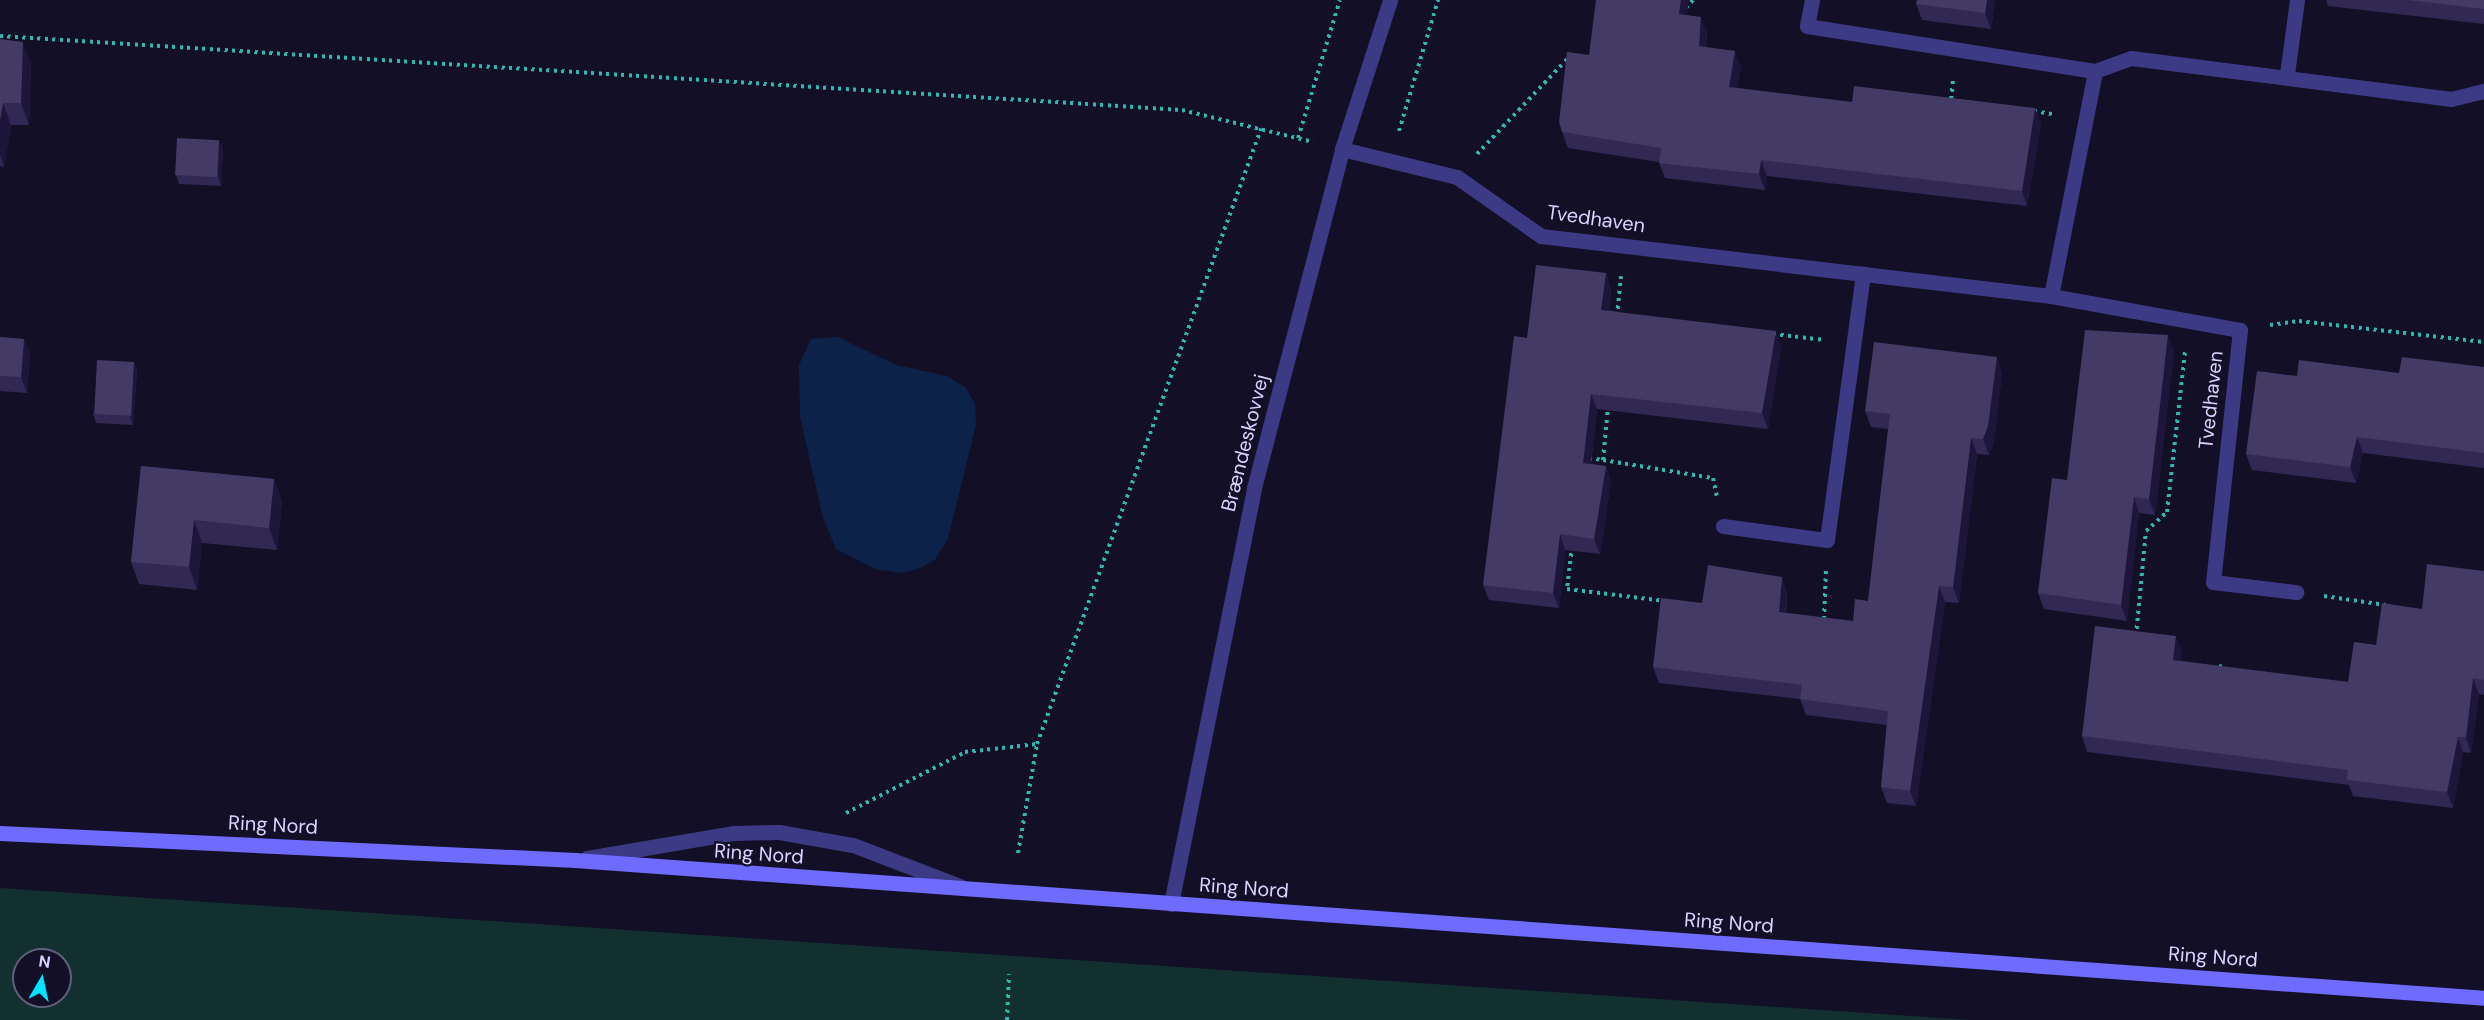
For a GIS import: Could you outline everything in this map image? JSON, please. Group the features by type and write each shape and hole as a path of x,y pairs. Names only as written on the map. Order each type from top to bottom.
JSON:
{"main road":[{"name":"Ring Nord","path":"0,833 575,860 2484,998"}],"street":[{"name":"Brændeskovvej","path":"1172,904 1254,488 1342,149 1390,0"},
{"path":"1812,0 1806,27 2095,71 2131,58 2287,75 2451,99 2484,91"},
{"path":"2287,75 2297,0"},
{"path":"2051,296 2095,71"},
{"name":"Tvedhaven","path":"1342,149 1456,177 1541,236 2051,296 2240,330 2213,582 2296,592"},
{"path":"1723,526 1827,540 1863,273"},
{"path":"575,860 734,833 803,835 853,844 972,890"}],"path":[{"path":"1298,138 1340,0"},
{"path":"1390,161 1438,0"},
{"path":"1683,10 1693,0"},
{"path":"0,36 1182,110 1342,149"},
{"path":"1456,177 1565,56 1576,57"},
{"path":"1942,98 1962,101"},
{"path":"2029,111 2085,119"},
{"path":"1018,853 1037,744 1261,129"},
{"path":"1616,327 1624,245"},
{"path":"1617,316 1629,318"},
{"path":"2240,330 2299,321 2484,342"},
{"path":"1759,332 1854,343"},
{"path":"1603,460 1609,394"},
{"path":"1582,468 1584,457 1713,478 1723,526"},
{"path":"1574,534 1567,590 1672,602"},
{"path":"1827,540 1824,619 1829,629"},
{"path":"2296,592 2390,606"},
{"path":"1812,618 1824,619"},
{"path":"803,835 965,752 1037,744"},
{"path":"1007,1020 1009,974"}],"green space":[{"path":"0,888 1971,1020 0,1020"}],"water":[{"path":"838,337 896,365 947,376 966,388 975,404 976,425 948,538 935,560 918,569 901,573 875,569 836,549 823,518 800,417 799,365 811,339"}],"building":[{"path":"1596,0 1681,0 1679,14 1701,17 1699,46 1735,51 1729,87 1852,102 1854,86 2035,108 2022,191 1761,160 1759,174 1659,163 1661,148 1562,132 1559,122 1567,52 1589,55"},
{"path":"1917,0 1987,0 1985,13 1916,4"},
{"path":"2408,0 2484,0 2484,9"},
{"path":"0,39 23,42 21,103 3,103 0,120"},
{"path":"177,138 219,140 217,177 175,175"},
{"path":"1536,265 1606,273 1601,310 1776,331 1762,413 1591,394 1583,463 1606,466 1594,539 1560,534 1553,593 1483,585 1514,336 1527,338"},
{"path":"2085,330 2168,335 2149,499 2134,497 2121,605 2038,593 2052,478 2067,480"},
{"path":"0,337 24,339 21,377 0,376"},
{"path":"1874,342 1997,357 1988,426 1983,439 1971,438 1953,587 1939,586 1910,791 1881,787 1888,711 1800,699 1802,685 1653,667 1661,598 1702,603 1708,565 1782,577 1779,612 1853,621 1855,599 1868,601 1890,414 1865,411"},
{"path":"2402,357 2484,367 2484,453 2357,437 2350,467 2246,454 2257,371 2297,376 2299,360 2399,373"},
{"path":"97,360 134,362 131,416 94,414"},
{"path":"141,466 274,479 269,528 194,520 189,567 131,562"},
{"path":"2427,564 2484,571 2484,680 2473,678 2466,737 2458,737 2447,792 2347,780 2348,770 2082,736 2095,626 2176,636 2173,660 2348,682 2354,642 2376,645 2382,603 2422,609"}]}
